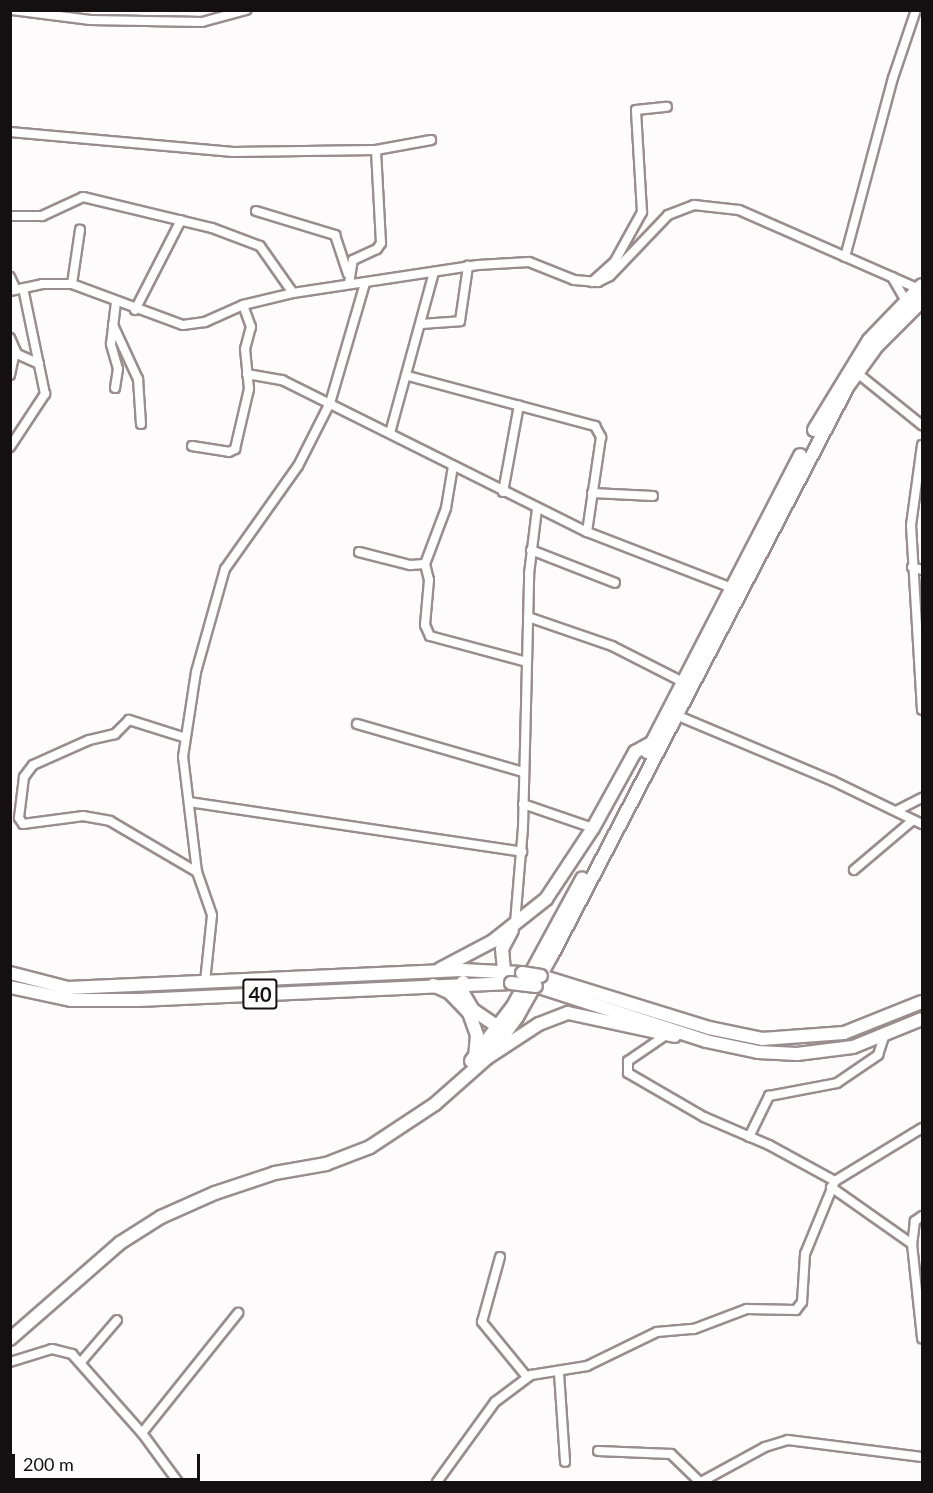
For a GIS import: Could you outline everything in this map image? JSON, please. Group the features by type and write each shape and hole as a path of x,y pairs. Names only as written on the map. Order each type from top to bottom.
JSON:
{"main road":[{"path":"10,1339 120,1243 161,1217 215,1193 358,1152 404,1122 481,1057 518,1017 552,955 654,745 681,681 735,588 853,370 906,301 921,288"},
{"path":"853,370 922,301"},
{"path":"481,1057 500,1028 654,745 676,715 735,588"},
{"path":"437,971 515,925 546,899 593,828 635,752 654,745"},
{"path":"504,971 502,949 515,925"},
{"name":"40","path":"10,973 68,988 437,971 504,971 522,973 538,981 694,1037 739,1050 797,1054 852,1047 884,1037 922,1019"},
{"name":"40","path":"10,987 71,1000 139,1000 463,982 538,981 708,1028 762,1039 844,1034 922,1002"},
{"path":"463,982 463,993 473,1011 500,1028"},
{"path":"429,984 449,992 469,1013 477,1035 481,1057"},
{"path":"139,986 139,1000"},
{"path":"481,1057 540,1024 568,1013 666,1035 694,1037"}],"street":[{"path":"12,10 90,20 202,22 246,10"},
{"path":"845,257 892,78 916,10"},
{"path":"591,282 615,261 642,212 636,110 667,106"},
{"path":"10,132 233,152 376,150 431,140"},
{"path":"349,280 353,260 377,249 381,243 376,150"},
{"path":"10,216 42,216 83,197 181,220 256,243 293,293"},
{"path":"17,290 72,284 170,323 191,325 243,305 349,280 365,283 468,266 529,262 591,282 610,276 668,215 694,205 732,208 892,278 921,288"},
{"path":"255,211 335,236 349,280"},
{"path":"135,309 181,220"},
{"path":"72,284 80,230"},
{"path":"421,324 460,321 468,266"},
{"path":"390,434 408,376 434,272"},
{"path":"10,277 17,290 39,364 45,399 10,447"},
{"path":"892,278 906,301"},
{"path":"205,982 212,915 197,872 183,737 222,578 298,466 330,403 365,283"},
{"path":"115,388 118,369 111,344 116,302"},
{"path":"192,446 229,452 235,449 247,413 245,349 251,327 243,305"},
{"path":"113,325 138,379 141,424"},
{"path":"12,344 39,364"},
{"path":"10,375 12,344"},
{"path":"853,370 922,425"},
{"path":"247,374 282,380 587,532 735,588"},
{"path":"408,376 597,428 601,438 587,532"},
{"path":"503,492 519,405"},
{"path":"922,445 912,506 912,567 922,710"},
{"path":"453,466 446,508 425,564 429,580 425,625 430,636 527,662"},
{"path":"592,493 653,496"},
{"path":"515,925 522,852 531,550 537,509"},
{"path":"531,550 615,583"},
{"path":"359,552 410,565 425,564"},
{"path":"912,567 922,570"},
{"path":"528,617 622,650 681,681"},
{"path":"676,715 898,810 922,824"},
{"path":"183,737 129,720 115,734 89,740 33,765 24,777 19,818 23,824 83,816 110,821 197,872"},
{"path":"357,724 523,772"},
{"path":"898,810 922,798"},
{"path":"189,802 522,852"},
{"path":"523,804 593,828"},
{"path":"854,870 913,820"},
{"path":"666,1035 628,1061 628,1073 833,1184 912,1244"},
{"path":"748,1137 769,1096 837,1083 878,1055 884,1037"},
{"path":"437,1482 495,1402 527,1377 559,1373 614,1356 657,1332 691,1330 755,1307 787,1313 796,1310 802,1302 806,1254 833,1184 922,1128"},
{"path":"922,1216 915,1221 912,1244 922,1338"},
{"path":"500,1257 482,1322 527,1377"},
{"path":"142,1433 238,1313"},
{"path":"81,1362 117,1320"},
{"path":"10,1362 55,1349 81,1362 142,1433 178,1482"},
{"path":"559,1373 565,1462"},
{"path":"598,1451 671,1454 701,1482 788,1440 922,1457"}]}
